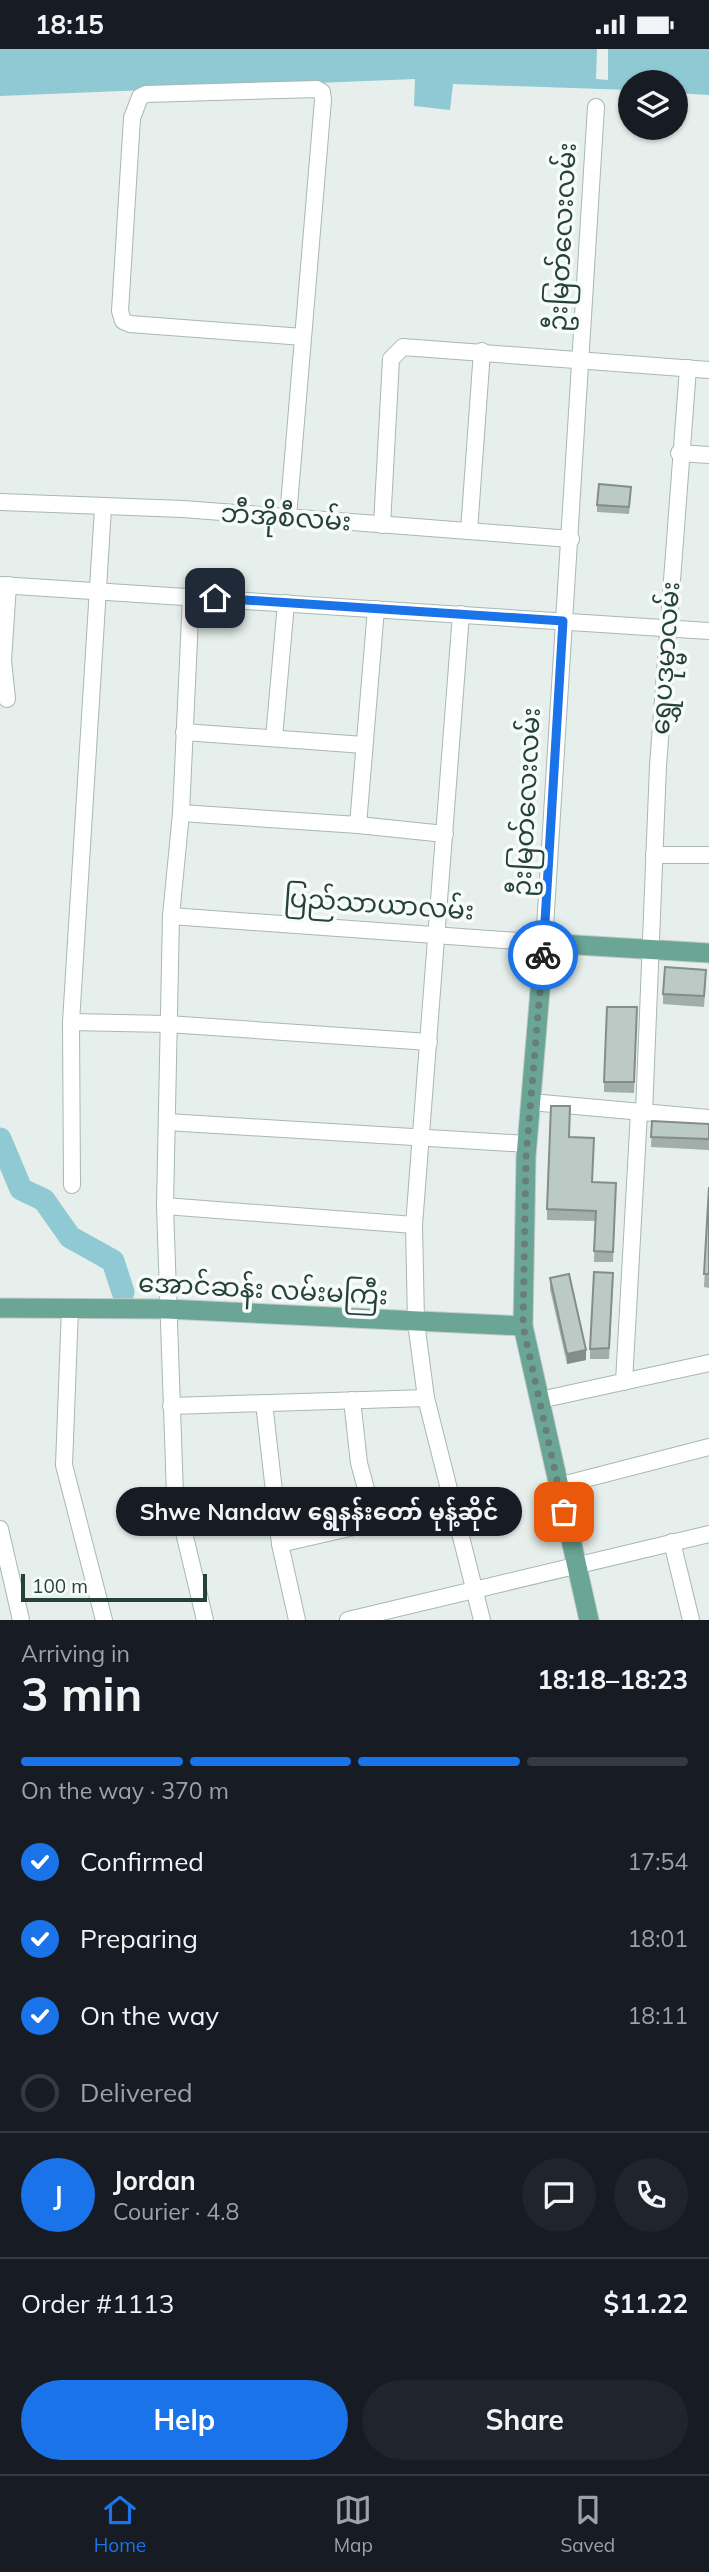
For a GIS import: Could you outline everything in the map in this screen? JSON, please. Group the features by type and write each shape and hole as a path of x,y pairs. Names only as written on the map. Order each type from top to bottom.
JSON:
{"main road":[{"name":"ပြည်သာယာလမ်း","path":"544,943 709,953"},
{"name":"ဦးမြတ်လေးလမ်း","path":"544,943 527,1144 523,1326 590,1620"},
{"name":"အောင်ဆန်း လမ်းမကြီး","path":"0,1308 167,1309 523,1326"}],"street":[{"path":"288,517 303,337 322,92 317,89 146,94 140,97 132,118 120,311 123,321 130,324 303,337"},
{"name":"ဦးမြတ်လေးလမ်း","path":"544,943 596,107"},
{"path":"382,525 391,359 403,347 709,370"},
{"path":"469,531 482,351"},
{"name":"ရွှေပဒုမ္မာလမ်း","path":"624,1382 642,1112 667,629 679,453 688,368"},
{"path":"679,453 709,455"},
{"name":"ဘီအိုစီလမ်း","path":"0,502 183,509 571,539"},
{"path":"72,1185 71,1022 103,508"},
{"path":"7,699 3,660 4,585 709,631"},
{"path":"191,596 181,813 171,916 165,1206 175,1495 205,1620"},
{"path":"274,738 286,603"},
{"path":"358,825 376,608"},
{"path":"461,614 414,1225 416,1322 426,1398 482,1620"},
{"path":"184,732 364,745"},
{"path":"181,813 445,834"},
{"path":"654,855 709,855"},
{"name":"ပြည်သာယာလမ်း","path":"171,916 438,933 544,943"},
{"path":"71,1022 168,1024 429,1042"},
{"path":"531,1102 709,1118"},
{"path":"167,1122 421,1135 527,1144"},
{"path":"165,1206 414,1225"},
{"path":"70,1308 64,1465 104,1620"},
{"path":"540,1400 709,1363"},
{"path":"171,1406 426,1398"},
{"path":"352,1400 359,1463 375,1522"},
{"path":"264,1403 280,1544 297,1620"},
{"path":"558,1486 709,1447"},
{"path":"280,1544 453,1504"},
{"path":"0,1529 21,1620"},
{"path":"348,1620 387,1615 475,1590 709,1534"},
{"path":"672,1542 691,1620"}],"water":[{"path":"0,49 709,49 709,95 688,94 688,70 618,70 618,90 453,84 450,110 414,106 415,79 0,96"}],"pier":[{"path":"597,49 608,49 608,80 596,79"}],"building":[{"path":"599,484 631,487 629,507 597,505"},
{"path":"665,967 706,970 704,996 663,994"},
{"path":"607,1007 637,1007 634,1082 604,1082"},
{"path":"551,1106 570,1106 569,1137 594,1138 592,1182 616,1183 613,1252 594,1251 596,1211 547,1209"},
{"path":"652,1121 709,1124 709,1139 651,1137"},
{"path":"709,1187 709,1274 704,1274"},
{"path":"594,1272 613,1273 609,1348 590,1349"},
{"path":"569,1274 586,1350 567,1354 550,1278"}],"waterway":[{"path":"0,1139 21,1189 44,1200 70,1237 113,1261 123,1292"}],"way so far":[{"path":"543,955 526,1157 523,1326 564,1512"}],"place":[{"name":"Shwe Nandaw ရွေနန်းတော် မုန့်ဆိုင်","path":"564,1512"}],"route":[{"path":"215,598 563,621 543,955"}]}
